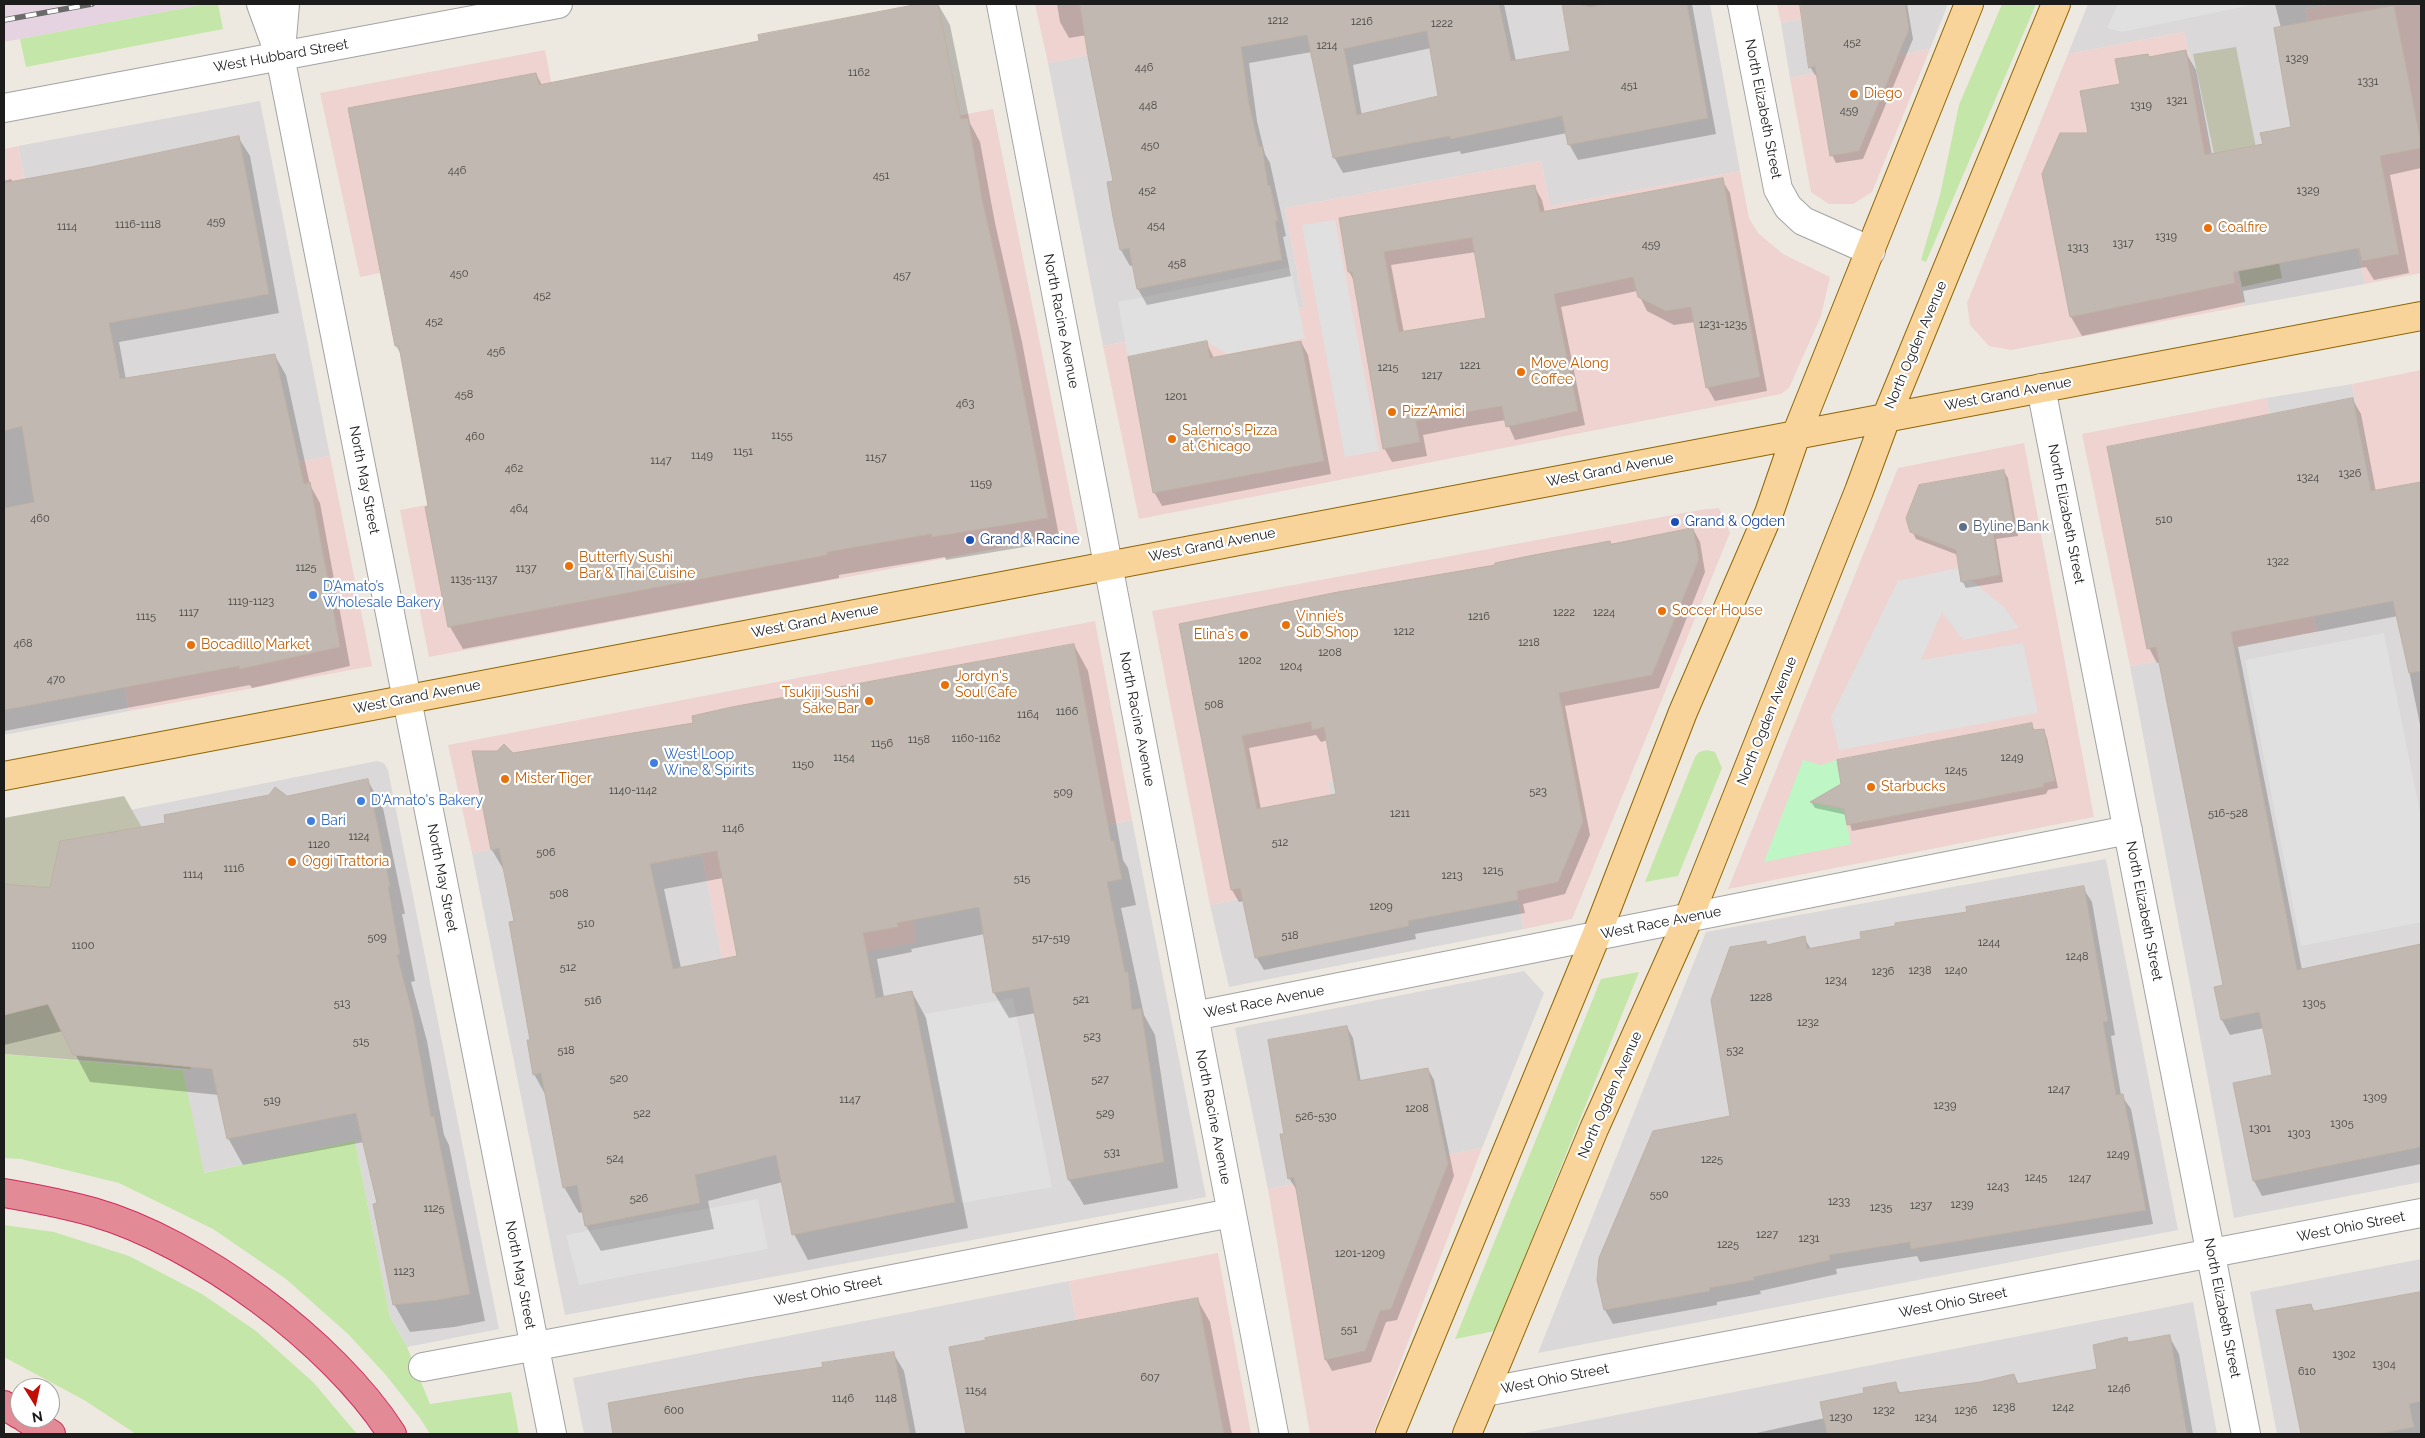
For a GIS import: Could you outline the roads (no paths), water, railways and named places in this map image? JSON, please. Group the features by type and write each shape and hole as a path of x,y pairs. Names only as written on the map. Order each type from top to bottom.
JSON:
{"highway":[{"path":"4,1193 94,1212 142,1231 191,1255 250,1292 302,1335 338,1368 383,1420 392,1434"}],"main road":[{"path":"1390,1434 1596,936 1683,712 1769,514 1796,435 1969,4"},
{"name":"North Ogden Avenue","path":"1467,1434 1594,1129 1689,917 1859,491 1886,418 2056,4"},
{"name":"West Grand Avenue","path":"4,776 2421,316"}],"street":[{"name":"North May Street","path":"261,4 280,56 552,1434"},
{"name":"North May Street","path":"280,56 285,4"},
{"name":"West Hubbard Street","path":"4,108 558,4"},
{"name":"North Racine Avenue","path":"1002,4 1107,565 1274,1434"},
{"name":"North Elizabeth Street","path":"1742,4 1778,189 1788,207 1803,221 1871,251"},
{"name":"North Elizabeth Street","path":"2041,388 2246,1434"},
{"name":"West Race Avenue","path":"1194,1016 2128,830"},
{"name":"West Ohio Street","path":"423,1367 790,1299 1231,1212"},
{"name":"West Ohio Street","path":"1485,1392 2421,1213"}],"railway":[{"path":"4,20 92,4"}],"place":[{"name":"Diego","path":"1854,94"},
{"name":"Coalfire","path":"2208,228"},
{"name":"Move Along Coffee","path":"1521,372"},
{"name":"Pizz’Amici","path":"1392,412"},
{"name":"Salerno's Pizza at Chicago","path":"1172,439"},
{"name":"Grand & Ogden","path":"1675,522"},
{"name":"Byline Bank","path":"1963,527"},
{"name":"Grand & Racine","path":"970,540"},
{"name":"Butterfly Sushi Bar & Thai Cuisine","path":"569,566"},
{"name":"D’Amato’s Wholesale Bakery","path":"313,595"},
{"name":"Soccer House","path":"1662,611"},
{"name":"Vinnie’s Sub Shop","path":"1286,625"},
{"name":"Elina's","path":"1244,635"},
{"name":"Bocadillo Market","path":"191,645"},
{"name":"Jordyn's Soul Cafe","path":"945,685"},
{"name":"Tsukiji Sushi Sake Bar","path":"869,701"},
{"name":"West Loop Wine & Spirits","path":"654,763"},
{"name":"Mister Tiger","path":"505,779"},
{"name":"Starbucks","path":"1871,787"},
{"name":"D'Amato's Bakery","path":"361,801"},
{"name":"Bari","path":"311,821"},
{"name":"Oggi Trattoria","path":"292,862"}]}
